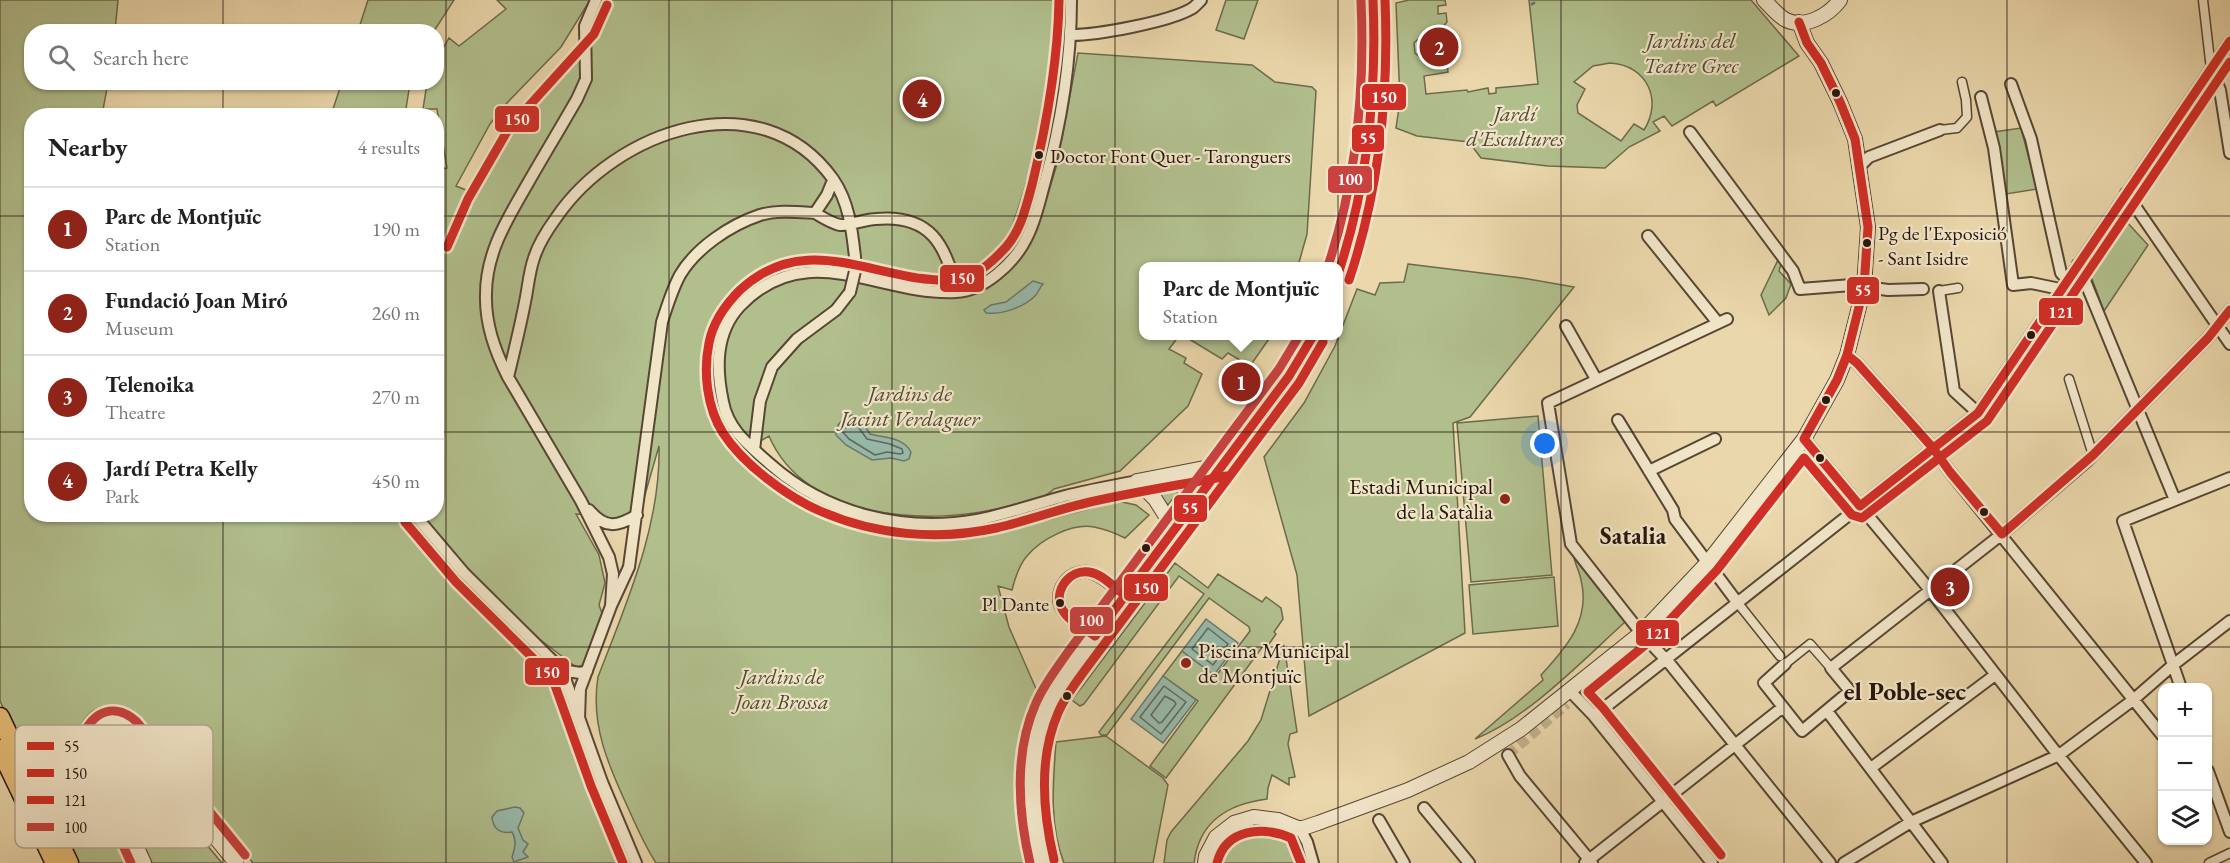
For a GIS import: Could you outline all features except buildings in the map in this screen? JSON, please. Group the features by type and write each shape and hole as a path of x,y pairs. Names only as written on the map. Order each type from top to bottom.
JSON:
{"highway":[{"path":"0,717 15,749"},
{"path":"0,749 15,780"},
{"path":"48,848 55,863"},
{"path":"62,848 69,863"}],"street":[{"path":"596,0 585,26 586,79 577,99 503,227 491,257 486,293 488,324 495,351 508,378 581,501 609,557 613,574 611,606"},
{"path":"1071,0 1071,35 1064,93 1051,162 1026,240 1001,270 981,284 957,292 933,291 834,273 810,271 785,275 755,292 739,307 723,329 717,372 729,423 782,475 827,502 856,513 888,520 949,523 974,520 1062,497 1225,464"},
{"path":"1071,35 1092,35 1160,19 1192,9 1201,0"},
{"path":"1342,262 1365,178 1376,68 1373,0"},
{"path":"1764,0 1786,20 1799,22 1822,17 1840,0"},
{"path":"2204,0 2211,69 2220,90 2230,153"},
{"path":"1300,829 1369,805 1469,762 1568,697 1641,633 1708,562 1804,439 1837,380 1847,355 1864,287 1868,227 1861,165 1855,139 1840,102 1821,63 1807,43 1799,22"},
{"path":"1594,716 1739,604 1978,412 2230,41"},
{"path":"2220,56 2230,63"},
{"path":"1861,165 1869,156 1940,130 1957,128 1967,117 1962,82"},
{"path":"2011,84 2031,139 2061,273 2067,279"},
{"path":"1981,97 1994,148 2013,285 2031,283 2060,289"},
{"path":"508,378 519,336 534,257 555,218 581,187 618,157 688,127 722,122 759,127 809,153 833,180 851,223 855,271 850,292 836,310 796,339 772,367 760,401 754,450"},
{"path":"1690,132 1793,271 1800,289 1852,285 1887,290 1923,289"},
{"path":"815,213 827,195 833,180"},
{"path":"2126,194 2230,344"},
{"path":"579,718 580,689 611,606 629,567 662,322 669,297 681,273 705,247 737,225 761,215 789,211 815,213 836,224 843,225 876,219 892,219 908,221 926,228 942,246 957,292"},
{"path":"1648,236 1723,321 1548,403 1571,544 1830,863"},
{"path":"2078,264 2175,500"},
{"path":"1958,288 1939,291 1954,391 1978,412"},
{"path":"1831,668 2002,534 2093,455 2218,326 2230,310"},
{"path":"1566,326 1596,379"},
{"path":"1042,863 1033,822 1032,770 1044,714 1048,706 1056,691 1174,528 1290,376 1311,340"},
{"path":"1847,355 1857,363 1933,448 2158,729"},
{"path":"2069,380 2093,455"},
{"path":"1618,420 1673,510 1675,519 1782,660"},
{"path":"1649,471 1715,439"},
{"path":"1804,439 1930,590 2146,863"},
{"path":"2180,683 2123,521 2230,478"},
{"path":"1137,481 1155,499 1174,528"},
{"path":"581,501 595,518 604,523 621,523 637,515"},
{"path":"421,522 464,573 562,670 602,782 636,863"},
{"path":"1095,636 1063,611 1059,595 1066,580 1073,574 1090,572 1125,595"},
{"path":"1844,863 1911,822 2059,755 2230,621"},
{"path":"1810,644 1831,668 1851,691 1802,732 1764,683 1782,660 1810,644"},
{"path":"562,670 580,673 587,671"},
{"path":"1871,768 1995,675"},
{"path":"1568,697 1594,716 1712,863"},
{"path":"1508,754 1520,776 1589,862 1783,707"},
{"path":"1827,711 1942,863"},
{"path":"2212,786 2230,832"},
{"path":"2209,791 2216,800"},
{"path":"1424,808 1469,863"},
{"path":"1205,863 1206,856 1216,837 1234,823 1254,817 1278,820 1300,829 1314,863"},
{"path":"1379,820 1404,863"},
{"path":"213,835 236,863"},
{"path":"137,848 144,863"},
{"path":"2208,863 2230,852"}],"green space":[{"path":"0,0 118,0 116,24 24,24 24,90 107,90 103,108 24,108 24,522 444,522 444,168 447,168 444,150 444,108 423,108 426,90 444,90 444,47 449,38 459,46 506,9 497,0 590,0 561,47 505,105 490,124 456,186 471,192 511,121 539,98 536,93 558,74 612,0 1057,0 1042,116 1029,173 1011,229 1030,241 1037,230 1057,164 1078,53 1252,65 1275,82 1312,87 1316,91 1307,234 1299,262 1139,262 1139,340 1176,340 1169,349 1186,358 1184,363 1202,374 1188,406 1120,471 1054,489 1032,500 977,513 943,516 908,515 873,511 840,501 811,486 786,464 769,436 735,456 771,487 821,515 863,530 904,537 945,538 986,534 1117,501 1136,505 1149,515 1125,538 1102,529 1085,526 1067,530 1049,538 1027,556 1016,576 1012,590 998,586 1009,627 1037,691 1022,735 1016,774 1017,812 1024,863 656,863 638,830 608,762 599,729 596,695 598,677 630,593 648,535 658,476 659,446 638,519 609,521 597,515 576,514 599,555 605,583 599,605 603,616 584,665 576,667 534,635 562,670 552,679 558,688 593,778 621,863 253,863 213,815 213,725 137,725 126,712 105,707 90,713 82,725 15,725 15,734 0,701"},
{"path":"368,0 454,0 439,24 360,24"},
{"path":"1226,0 1258,0 1244,39 1216,30"},
{"name":"Jardins del Teatre Grec","path":"1409,0 1445,0 1446,5 1438,6 1438,14 1446,13 1447,22 1436,35 1424,34 1414,43 1415,53 1426,62 1436,60 1446,50 1448,72 1424,76 1426,94 1467,90 1468,92 1488,88 1489,94 1496,93 1496,88 1538,84 1529,0 1751,0 1799,56 1716,106 1713,101 1672,126 1664,116 1653,122 1660,131 1629,147 1605,168 1548,166 1481,158 1469,142 1417,136 1396,128 1400,101 1396,3","holes":["1610,63 1623,65 1642,77 1648,86 1652,107 1650,119 1644,130 1634,124 1621,141 1578,113 1577,105 1585,89 1574,82 1593,66"]},
{"path":"339,90 409,90 406,108 333,108"},
{"path":"2021,128 2037,189 2006,194 1994,132"},
{"path":"2125,220 2148,245 2104,311 2089,271"},
{"path":"1778,260 1781,264 1779,271 1791,284 1786,298 1769,315 1761,295"},
{"path":"1408,264 1574,287 1470,417 1453,423 1465,633 1309,716 1297,575 1264,457 1304,403 1337,340 1343,340 1343,325 1357,289 1375,295 1380,283 1404,282"},
{"path":"1191,340 1268,340 1250,366 1228,353 1222,359"},
{"name":"Estadi Municipal de la Satàlia","path":"1538,416 1552,575 1471,582 1457,423"},
{"path":"1186,474 1188,479 1168,505 1150,487 1150,484"},
{"path":"1574,558 1625,622 1535,703 1495,730 1475,739 1543,680 1541,675 1574,632 1579,621 1583,594"},
{"name":"Piscina Municipal de Montjuïc","path":"1175,563 1208,588 1218,574 1262,602 1266,597 1281,608 1283,619 1269,644 1266,642 1166,778 1150,766 1198,701 1163,676 1182,651 1216,676 1250,631 1249,627 1209,598 1107,735 1101,735 1099,732 1204,594 1179,576 1084,704 1080,706 1072,700"},
{"path":"1554,577 1558,626 1473,634 1469,585"},
{"path":"1284,645 1297,732 1290,734 1288,744 1295,777 1289,778 1289,785 1272,775 1267,799 1240,805 1218,817 1202,836 1194,863 1164,863 1167,840 1171,832 1248,741 1261,720"},
{"path":"1106,736 1163,778 1168,785 1153,863 1064,863 1054,819 1053,788 1056,742"},
{"path":"1254,823 1285,829 1294,835 1303,863 1213,863 1218,847 1227,836 1239,828"},
{"path":"70,848 125,848 132,863 78,863"},
{"path":"145,848 209,848 222,863 152,863"}],"water":[{"path":"1033,281 1043,284 1035,296 1025,304 999,313 986,313 984,310 991,305 1006,302"},
{"path":"852,415 861,420 870,434 903,443 911,452 909,459 904,461 891,458 872,460 846,445 836,435 836,431 840,422"},
{"path":"1206,619 1238,643 1214,675 1182,651"},
{"path":"1163,676 1196,700 1163,743 1131,719"},
{"path":"520,808 524,813 518,828 523,840 528,844 523,852 528,857 514,862 512,857 515,844 514,835 512,832 498,830 492,817 497,811"}],"tunnel":[{"path":"1508,755 1567,704"}],"transit line":[{"name":"150","path":"1059,0 1054,70 1042,139 1025,210 1016,233 1006,247 978,272 955,280 917,278 825,260 803,260 782,265 761,274 729,302 720,314 711,335 706,366 713,412 723,433 742,456 766,478 793,497 820,511 862,526 906,533 929,535 974,532 1104,499 1227,476"},
{"name":"55","path":"1342,262 1357,206 1368,138 1372,104 1373,0"},
{"name":"150","path":"1349,280 1368,211 1380,142 1384,107 1385,0"},
{"name":"100","path":"1329,262 1346,201 1357,135 1362,69 1361,1"},
{"name":"150","path":"447,247 468,199 509,128 594,34 607,5"},
{"name":"55","path":"1799,22 1807,43 1821,63 1840,102 1855,139 1868,227 1864,287 1847,355 1837,380 1804,439 1860,506 1978,413 2230,41"},
{"name":"121","path":"1721,855 1588,692 1650,641 1717,570 1804,458 1852,515 1862,518 1987,421 2230,62"},
{"name":"55","path":"1847,355 1857,363 1933,448 2002,534 2093,455 2208,338 2230,310"},
{"name":"100","path":"1030,863 1021,803 1021,762 1029,722 1039,696 1068,652 1279,369 1297,340"},
{"name":"55","path":"1125,595 1099,575 1082,572 1075,574 1065,583 1061,589 1060,602 1069,618 1095,636 1289,376 1311,340"},
{"name":"150","path":"1054,860 1047,824 1044,786 1047,749 1061,707 1080,677 1299,383 1323,342"},
{"name":"150","path":"405,522 456,582 552,677 591,786 623,863"},
{"name":"100","path":"89,725 99,715 117,711 127,715 139,725"},
{"name":"100","path":"213,816 245,855"},
{"name":"121","path":"1217,863 1228,843 1237,837 1258,831 1291,838 1301,863"},
{"name":"100","path":"124,848 131,863"}],"place":[{"name":"Fundació Joan Miró","path":"1439,47"},
{"name":"Jardí Petra Kelly","path":"922,99"},
{"name":"Doctor Font Quer - Taronguers","path":"1039,155"},
{"name":"Pg de l'Exposició - Sant Isidre","path":"1867,243"},
{"name":"Parc de Montjuïc","path":"1241,382"},
{"name":"Estadi Municipal de la Satàlia","path":"1505,499"},
{"name":"Telenoika","path":"1950,587"},
{"name":"Pl Dante","path":"1060,603"},
{"name":"Piscina Municipal de Montjuïc","path":"1186,663"}],"district":[{"name":"Satalia","path":"1633,536"},
{"name":"el Poble-sec","path":"1905,691"}],"park label":[{"name":"Jardí d'Escultures","path":"1515,126"},
{"name":"Jardins de Jacint Verdaguer","path":"910,406"},
{"name":"Jardins de Joan Brossa","path":"782,688"}]}
